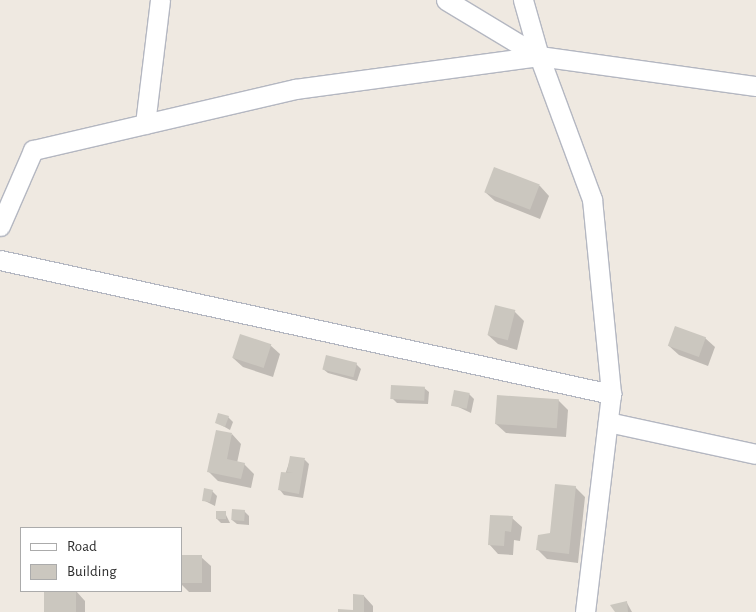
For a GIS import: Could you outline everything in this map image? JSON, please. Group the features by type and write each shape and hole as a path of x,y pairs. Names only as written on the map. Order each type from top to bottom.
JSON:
{"street":[{"path":"145,124 160,0"},
{"path":"446,0 539,56"},
{"path":"523,0 539,56 592,199 611,394 585,612"},
{"path":"0,226 33,150 295,90 539,56 756,86"},
{"path":"0,260 611,394"},
{"path":"608,422 756,454"}],"building":[{"path":"494,167 540,185 530,210 484,192"},
{"path":"495,305 515,310 508,340 488,335"},
{"path":"675,326 706,337 699,357 668,346"},
{"path":"240,334 271,344 264,368 232,358"},
{"path":"326,355 357,363 353,377 322,370"},
{"path":"391,385 425,387 424,401 390,399"},
{"path":"454,390 470,393 467,409 451,406"},
{"path":"497,395 559,399 557,428 495,424"},
{"path":"218,413 229,416 225,427 215,423"},
{"path":"216,430 232,433 227,459 245,463 241,479 207,472"},
{"path":"290,456 305,458 299,494 278,490 281,472 293,473 287,472"},
{"path":"555,484 576,486 569,554 536,550 538,535 550,533"},
{"path":"204,488 213,490 210,502 202,501"},
{"path":"232,509 245,510 244,521 231,520"},
{"path":"216,511 226,511 226,519 216,519"},
{"path":"490,515 513,516 511,532 505,531 504,546 488,545"},
{"path":"182,555 202,555 202,583 182,583"},
{"path":"44,592 76,592 76,612 44,612"},
{"path":"353,594 364,595 364,612 338,612 338,609 353,610"},
{"path":"627,601 628,612 615,612 610,605"}]}
